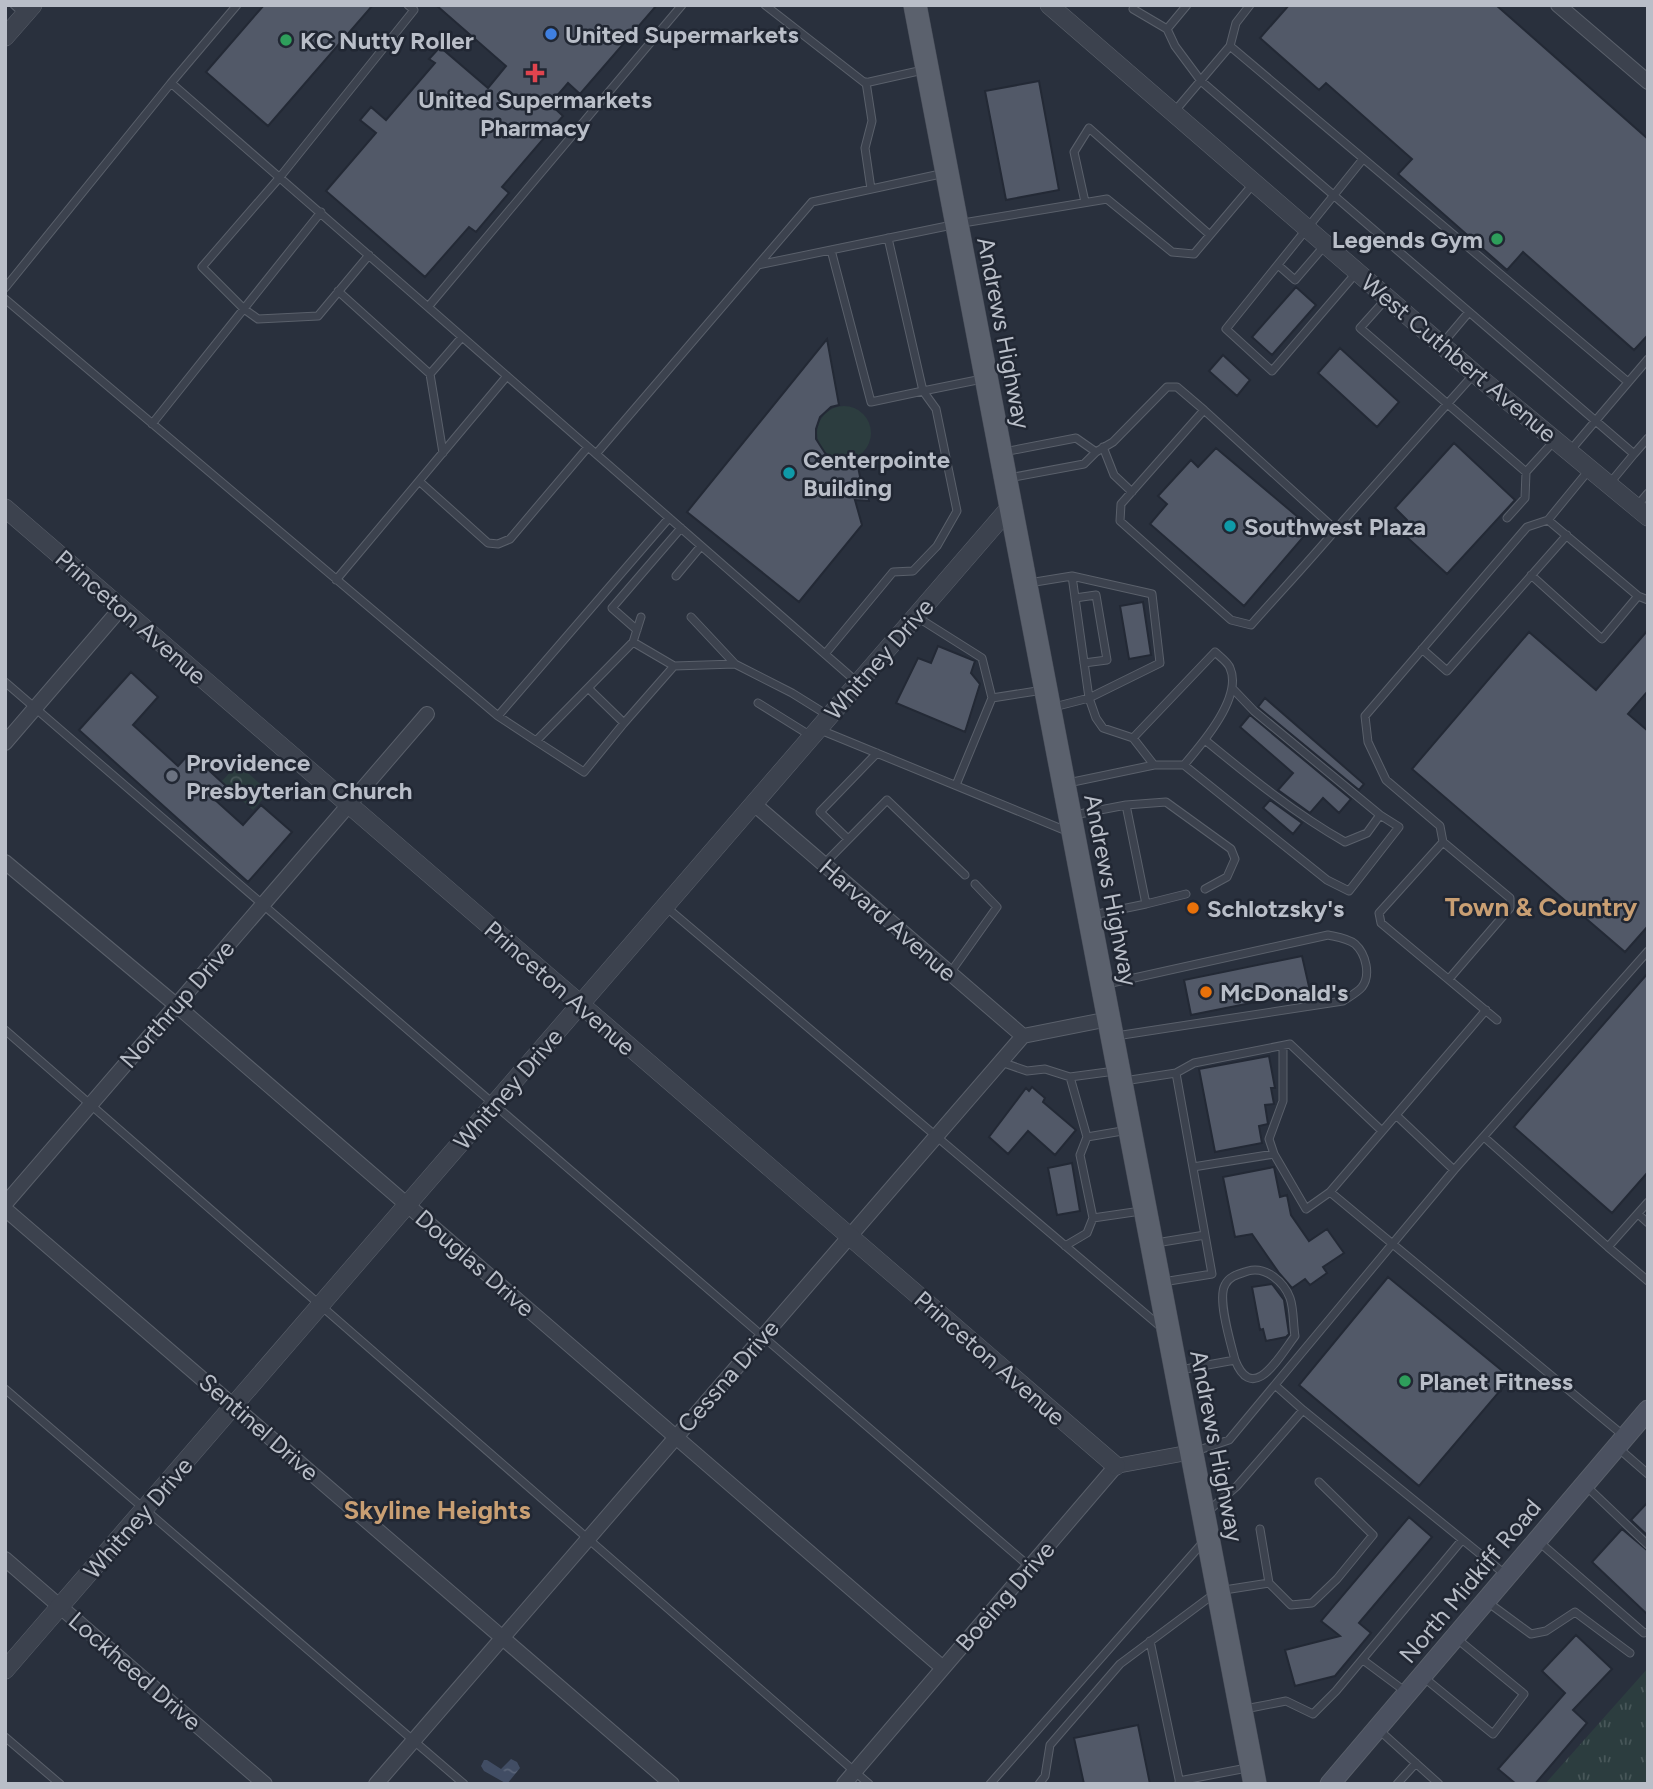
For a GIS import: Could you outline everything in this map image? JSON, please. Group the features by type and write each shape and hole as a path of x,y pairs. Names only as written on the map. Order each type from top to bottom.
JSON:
{"main road":[{"name":"Andrews Highway","path":"915,5 1253,1776"},
{"name":"North Midkiff Road","path":"1330,1784 1648,1410"}],"street":[{"path":"1558,5 1648,82"},
{"name":"West Cuthbert Avenue","path":"1056,7 1441,345 1608,485 1644,506"},
{"path":"5,37 24,8"},
{"name":"Whitney Drive","path":"5,1670 1011,506"},
{"name":"Princeton Avenue","path":"5,508 1116,1466"},
{"path":"5,743 121,608"},
{"name":"Northrup Drive","path":"5,1206 427,714"},
{"name":"Harvard Avenue","path":"754,804 1023,1036"},
{"name":"Douglas Drive","path":"5,862 176,1005 943,1668"},
{"path":"1023,1036 1110,1028"},
{"name":"Cessna Drive","path":"376,1784 1023,1036"},
{"name":"Sentinel Drive","path":"5,1206 672,1784"},
{"path":"1116,1466 1192,1452"},
{"name":"Boeing Drive","path":"844,1784 1116,1466"},
{"name":"Lockheed Drive","path":"5,1559 265,1784"}],"lane":[{"path":"5,288 237,5"},
{"path":"369,255 318,316 258,319 244,309 202,267 281,177 414,10 408,5"},
{"path":"428,307 682,5"},
{"path":"765,5 866,82 872,121 865,148 871,189"},
{"path":"1167,29 1187,5"},
{"path":"1174,113 1230,46 1236,23 1250,5"},
{"path":"1133,6 1167,29 1175,47 1200,81 1634,454"},
{"path":"1230,46 1628,382"},
{"path":"866,82 927,69"},
{"path":"171,83 858,683"},
{"path":"1085,202 1074,152 1089,128 1210,235"},
{"path":"1357,272 1272,371 1226,329 1363,159"},
{"path":"596,454 812,202 947,173"},
{"path":"758,265 957,224 1107,199 1172,252 1194,254 1254,183"},
{"path":"152,424 321,212"},
{"path":"825,654 893,572 913,571 937,546 957,511 936,409 923,391 888,238"},
{"path":"1278,265 1295,280 1326,244"},
{"path":"831,250 871,402 986,379"},
{"path":"338,291 430,374 443,453"},
{"path":"1387,298 1360,328 1526,472"},
{"path":"5,299 498,716 584,772 674,666"},
{"path":"1441,345 1469,313"},
{"path":"430,374 462,337"},
{"path":"1569,452 1648,359"},
{"path":"1204,410 1121,504 1120,521 1230,620 1251,625 1474,373"},
{"path":"336,580 507,376"},
{"path":"1005,479 1084,464 1113,442 1167,387 1177,387 1336,530"},
{"path":"1000,453 1076,438 1100,450 1114,475 1132,492"},
{"path":"1608,485 1648,438"},
{"path":"1507,518 1525,498 1526,472 1554,440"},
{"path":"419,481 488,543 498,544 510,539 588,447"},
{"path":"1449,979 1510,908 1510,898 1443,842 1440,826 1386,780 1368,742 1365,716 1527,527 1548,520 1589,469"},
{"path":"498,716 669,518"},
{"path":"1548,520 1638,596 1648,600"},
{"path":"637,630 611,608 681,528"},
{"path":"1422,649 1447,671 1567,535"},
{"path":"676,576 701,546"},
{"path":"1531,575 1602,639 1638,596"},
{"path":"1072,576 1089,698 1096,718 1103,728 1133,738 1154,765"},
{"path":"992,698 1089,698 1160,663 1152,594 1072,576 1025,583"},
{"path":"1075,598 1096,595 1107,660 1084,663"},
{"path":"691,617 736,664 792,693 820,727"},
{"path":"915,617 982,658 992,698 956,785"},
{"path":"536,741 633,642 640,618"},
{"path":"633,642 674,666 736,664"},
{"path":"1133,738 1215,652 1230,667 1233,690 1205,740 1184,765"},
{"path":"5,682 1030,1567"},
{"path":"588,688 624,723"},
{"path":"1064,784 1154,765 1184,765 1327,880 1349,891 1399,827 1380,815 1254,711 1233,690"},
{"path":"758,703 956,785 1071,824 1126,805 1166,802 1231,849 1235,859 1227,877 1205,889"},
{"path":"1205,740 1273,796 1305,819 1345,842 1367,833 1380,815"},
{"path":"848,839 820,812 877,753"},
{"path":"824,864 887,800 965,875"},
{"path":"1126,805 1146,904"},
{"path":"1443,842 1379,913 1381,923 1497,1020"},
{"path":"950,973 997,907 975,884"},
{"path":"1089,915 1186,894"},
{"path":"665,907 1169,1334"},
{"path":"1102,986 1328,935 1342,937 1355,944 1363,956 1368,973 1362,987 1343,1001 1110,1028"},
{"path":"1192,1452 1229,1440 1454,1170 1648,951"},
{"path":"1283,1046 1283,1101 1269,1139 1274,1154 1306,1209 1331,1192 1486,1010"},
{"path":"5,1030 870,1784"},
{"path":"1000,1061 1027,1071 1045,1069 1070,1077 1176,1073 1194,1063 1290,1044 1382,1131"},
{"path":"1159,1282 1212,1274 1176,1073"},
{"path":"1065,1245 1087,1233 1093,1218 1080,1154 1087,1137 1070,1077"},
{"path":"1397,1116 1454,1170"},
{"path":"1087,1137 1130,1130"},
{"path":"1484,1137 1648,1281"},
{"path":"1193,1167 1274,1154"},
{"path":"1331,1192 1393,1242 1621,1441 1648,1474"},
{"path":"1608,1247 1648,1202"},
{"path":"1093,1218 1145,1211"},
{"path":"1638,1214 1648,1223"},
{"path":"1152,1243 1205,1234"},
{"path":"1265,1270 1278,1281 1290,1298 1295,1336 1270,1369 1258,1379 1249,1379 1240,1373 1234,1360 1223,1301 1224,1285 1234,1275 1265,1270"},
{"path":"1176,1371 1234,1360"},
{"path":"1276,1385 1506,1576"},
{"path":"5,1389 464,1784"},
{"path":"990,1784 1303,1410"},
{"path":"1260,1529 1269,1583 1291,1605 1312,1603 1337,1579 1373,1535 1319,1482"},
{"path":"1585,1484 1648,1545"},
{"path":"1241,1709 1286,1701 1313,1714 1363,1660 1462,1540"},
{"path":"1537,1540 1644,1633 1648,1632"},
{"path":"1040,1784 1045,1776 1050,1745 1120,1664 1218,1591 1269,1583"},
{"path":"1486,1600 1531,1634 1546,1631 1575,1612 1630,1654"},
{"path":"1422,1676 1493,1734 1524,1694 1455,1637"},
{"path":"1150,1641 1179,1783 1253,1776"},
{"path":"1363,1660 1407,1693"},
{"path":"1377,1728 1438,1784"},
{"path":"5,1737 60,1784"},
{"path":"1397,1784 1416,1763"}],"green space":[{"path":"844,406 863,414 871,433 863,452 844,460 825,452 817,433 825,414"},
{"path":"238,764 269,792 253,810 221,782"},
{"path":"1648,1668 1648,1784 1545,1784"}],"water":[{"path":"511,1759 517,1762 520,1768 507,1784 484,1771 481,1766 484,1760 487,1760 501,1769"}],"building":[{"name":"KC Nutty Roller","path":"264,5 373,5 268,126 206,72"},
{"path":"436,5 657,5 580,94 568,83 550,104 563,116 502,187 509,193 476,232 469,227 425,277 326,191 376,133 360,120 371,107 386,120 435,63 429,59 440,47 488,88 506,66"},
{"path":"1289,5 1496,5 1648,139 1648,335 1634,350 1523,252 1507,270 1398,174 1412,159 1326,83 1319,90 1260,38"},
{"path":"1039,81 1059,190 1006,200 985,91"},
{"path":"1296,287 1316,305 1272,355 1252,337"},
{"name":"Centerpointe Building","path":"827,339 839,405 831,407 820,417 816,439 827,456 835,461 856,457 862,486 867,485 869,501 855,500 862,525 799,602 687,512"},
{"path":"1340,348 1399,402 1377,427 1318,373"},
{"path":"1223,355 1250,380 1237,396 1209,371"},
{"path":"1454,443 1515,500 1447,574 1398,529 1407,520 1395,508"},
{"name":"Southwest Plaza","path":"1216,448 1311,528 1244,606 1150,524 1167,504 1158,496 1191,460 1198,467"},
{"path":"1143,602 1151,655 1129,659 1120,606"},
{"path":"1648,630 1648,691 1628,714 1648,731 1648,926 1625,952 1412,769 1529,632 1596,690"},
{"path":"938,646 975,661 971,673 980,684 965,732 896,703 918,658 931,663"},
{"name":"Providence Presbyterian Church","path":"131,672 158,697 133,725 178,766 190,753 226,786 214,799 243,825 261,805 292,832 248,882 79,730"},
{"path":"1265,698 1364,784 1359,790 1258,707"},
{"path":"1250,715 1351,799 1339,813 1323,798 1310,813 1278,790 1293,773 1240,727"},
{"path":"1270,800 1302,823 1293,834 1263,808"},
{"path":"1302,956 1310,991 1191,1015 1184,980"},
{"path":"1648,973 1648,1172 1612,1213 1514,1127"},
{"path":"1269,1056 1275,1088 1271,1088 1274,1104 1265,1105 1268,1124 1259,1126 1262,1143 1215,1152 1199,1069"},
{"path":"1032,1087 1045,1098 1043,1102 1076,1130 1055,1155 1028,1131 1008,1154 989,1137 1026,1088 1029,1091"},
{"path":"1072,1163 1080,1211 1057,1215 1048,1168"},
{"path":"1274,1167 1280,1197 1287,1195 1291,1215 1309,1241 1327,1229 1344,1253 1323,1267 1327,1273 1310,1285 1305,1279 1292,1288 1252,1234 1235,1237 1223,1177"},
{"name":"Planet Fitness","path":"1388,1277 1511,1378 1419,1486 1299,1385"},
{"path":"1272,1284 1284,1300 1289,1334 1266,1341 1263,1329 1260,1330 1252,1287"},
{"path":"1648,1502 1648,1536 1631,1520"},
{"path":"1409,1517 1432,1537 1359,1623 1371,1633 1335,1676 1295,1686 1285,1650 1340,1636 1321,1621"},
{"path":"1622,1529 1648,1551 1648,1615 1592,1562"},
{"path":"1576,1635 1612,1669 1573,1710 1587,1723 1535,1784 1516,1784 1498,1769 1565,1693 1542,1671"},
{"path":"1138,1725 1150,1784 1084,1784 1074,1738"}],"place":[{"name":"United Supermarkets","path":"551,34"},
{"name":"KC Nutty Roller","path":"286,40"},
{"name":"United Supermarkets Pharmacy","path":"535,73"},
{"name":"Legends Gym","path":"1497,239"},
{"name":"Centerpointe Building","path":"789,473"},
{"name":"Southwest Plaza","path":"1230,526"},
{"name":"Providence Presbyterian Church","path":"172,776"},
{"name":"Schlotzsky's","path":"1193,908"},
{"name":"McDonald's","path":"1206,992"},
{"name":"Planet Fitness","path":"1405,1381"}],"district":[{"name":"Town & Country","path":"1541,907"},
{"name":"Skyline Heights","path":"437,1510"}]}
